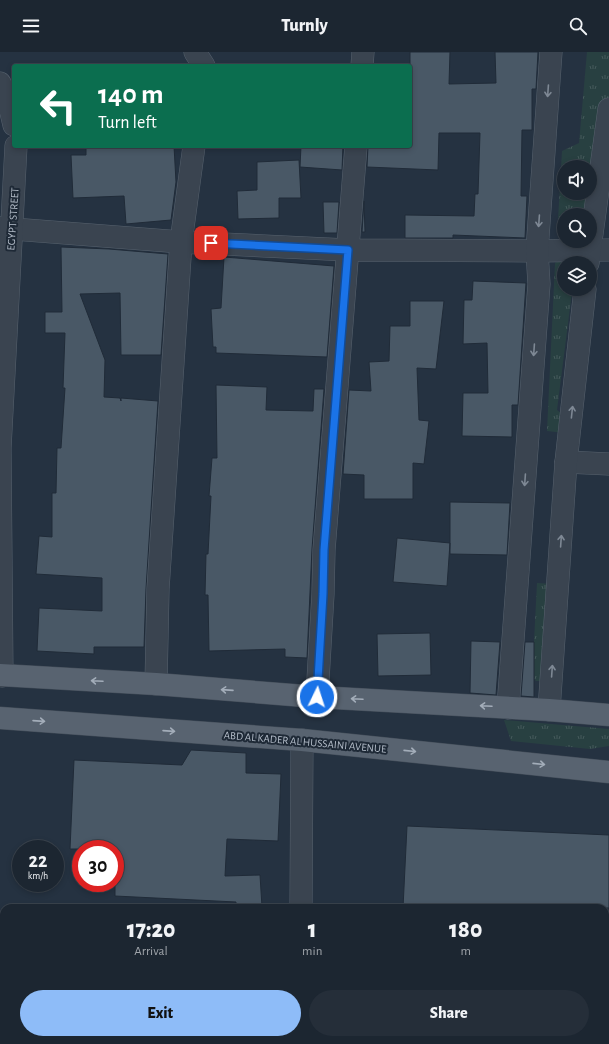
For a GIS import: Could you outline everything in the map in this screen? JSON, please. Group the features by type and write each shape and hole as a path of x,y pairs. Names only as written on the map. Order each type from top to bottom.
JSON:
{"main road":[{"path":"1,676 156,684 317,697 549,710 609,715"},
{"name":"ABD AL KADER AL HUSSAINI AVENUE","path":"0,718 302,740 609,772"}],"street":[{"path":"195,52 203,64"},
{"path":"362,64 363,52"},
{"path":"508,708 539,284 537,252 551,52"},
{"path":"0,83 12,116"},
{"path":"6,229 181,242 348,250 596,254 609,109"},
{"name":"EGYPT STREET","path":"1,676 0,448 6,229 17,159 16,148"},
{"path":"156,684 158,589 181,242 194,148"},
{"path":"317,697 324,550 356,148"},
{"path":"549,710 566,462 584,296"},
{"path":"566,462 609,464"},
{"path":"301,904 302,740"}],"green space":[{"path":"587,52 609,52 609,96 597,186 597,160 561,160 562,151 579,143"},
{"path":"559,200 595,200 594,208 559,208"},
{"path":"557,262 557,296 571,296 557,410 566,417 565,433 547,431 555,263"},
{"path":"537,583 553,584 542,681 536,681 531,676 530,669 534,642"},
{"path":"504,720 609,729 609,746 590,749 511,741"}],"building":[{"path":"410,52 450,52 449,84 496,83 495,52 538,52 536,89 532,89 532,130 522,130 521,196 527,196 525,238 453,235 453,238 405,238 405,215 474,216 475,194 478,194 480,133 439,133 438,170 367,167 368,148 412,148 412,64 410,64"},
{"path":"86,148 174,148 176,182 171,220 126,224 124,196 73,198 71,155 86,155"},
{"path":"301,148 343,148 342,170 300,167"},
{"path":"299,160 301,198 279,198 279,218 238,219 237,191 257,190 257,162"},
{"path":"364,201 365,232 362,232"},
{"path":"323,202 339,202 337,233 324,233"},
{"path":"61,247 168,254 161,355 121,355 120,293 80,294 105,360 104,397 120,398 121,401 121,398 158,401 146,589 144,647 94,647 94,654 37,651 39,608 102,611 102,578 36,574 39,536 52,537 52,493 56,493 57,448 61,448 65,388 63,388 65,333 45,333 45,312 62,312"},
{"path":"224,257 334,266 327,357 216,353 216,347 213,347 211,309 221,308"},
{"path":"473,281 526,283 518,405 512,405 512,437 462,436 463,393 488,393 487,343 463,344 464,300 472,300"},
{"path":"410,301 444,301 436,369 417,368 419,420 429,421 424,464 413,463 413,499 364,499 364,475 343,474 349,390 371,391 369,362 389,361 390,326 410,326"},
{"path":"216,385 267,387 266,410 313,411 314,389 324,389 312,549 307,658 285,657 285,649 209,651 208,595 205,595 206,554 208,554 211,496 209,496 212,458 217,458"},
{"path":"450,502 510,503 507,555 450,554"},
{"path":"397,538 450,543 447,586 393,582"},
{"path":"430,633 431,675 378,676 377,634"},
{"path":"471,641 500,642 496,695 470,693"},
{"path":"525,642 534,642 534,697 521,696"},
{"path":"191,750 246,753 246,773 281,774 278,841 227,839 225,876 260,875 262,904 236,904 236,902 115,896 115,892 124,892 124,840 72,840 72,849 70,849 74,760 182,765"},
{"path":"407,826 609,835 609,904 403,904"}],"route":[{"path":"211,243 348,250 324,550 317,697"}]}
